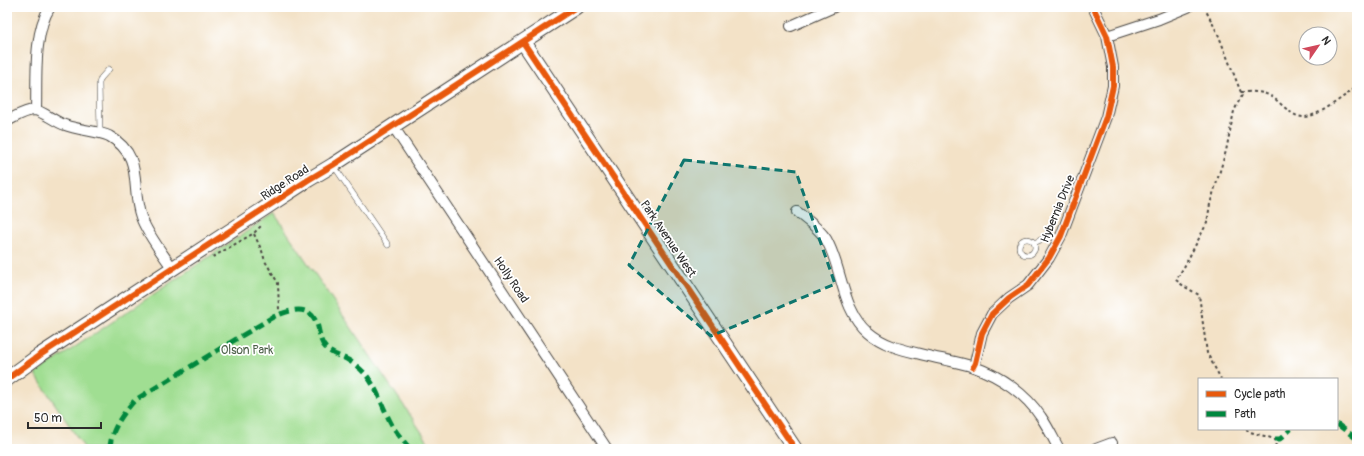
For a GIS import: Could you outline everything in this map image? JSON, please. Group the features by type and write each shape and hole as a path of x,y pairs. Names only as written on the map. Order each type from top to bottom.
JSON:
{"street":[{"path":"36,110 38,39 45,15 50,7"},
{"name":"Ridge Road","path":"7,379 40,355 576,7"},
{"path":"791,26 834,7"},
{"name":"Hybernia Drive","path":"973,366 986,322 992,314 1029,284 1049,258 1060,237 1106,117 1113,86 1113,67 1107,36 1093,7"},
{"path":"1107,36 1183,9"},
{"name":"Park Avenue West","path":"523,42 795,449"},
{"path":"7,121 24,112 36,110 71,128 107,136 118,142 132,161 141,218 173,269"},
{"name":"Holly Road","path":"393,126 607,449"},
{"path":"797,212 820,232 825,239 835,258 852,312 867,331 884,344 906,351 973,366 1006,382 1025,397 1041,416 1059,449"},
{"path":"1096,449 1112,443"}],"lane":[{"path":"100,134 99,83 108,69"},
{"path":"333,165 388,245"},
{"path":"1034,242 1048,237 1060,237"}],"path":[{"path":"1204,7 1218,34 1242,95 1234,111 1226,150 1210,204 1208,223 1176,280 1185,288 1199,295 1207,353 1220,378"},
{"path":"1241,92 1266,94 1293,114 1302,117 1310,116 1323,110 1357,86"},
{"path":"254,233 258,240 265,262 278,282 279,310 282,314"},
{"path":"1247,430 1275,439 1276,448"}],"highlighted area":[{"path":"684,160 796,172 835,284 711,336 629,265"}],"green space":[{"name":"Olson Park","path":"274,213 433,449 85,449 35,374"}],"marked path":[{"path":"110,449 112,436 118,423 135,400 273,317 293,310 305,311 310,314 315,319 325,347 332,353 351,362 367,376 374,387 392,425 410,449"},
{"path":"1338,425 1357,439"},
{"path":"1275,439 1280,439 1290,430"}],"cycle path":[{"path":"7,379 40,355 576,7"},
{"path":"973,367 982,333 992,314 1009,298 1028,285 1049,258 1061,236 1106,117 1113,86 1113,67 1107,36 1093,7"},
{"path":"523,42 795,449"}]}
